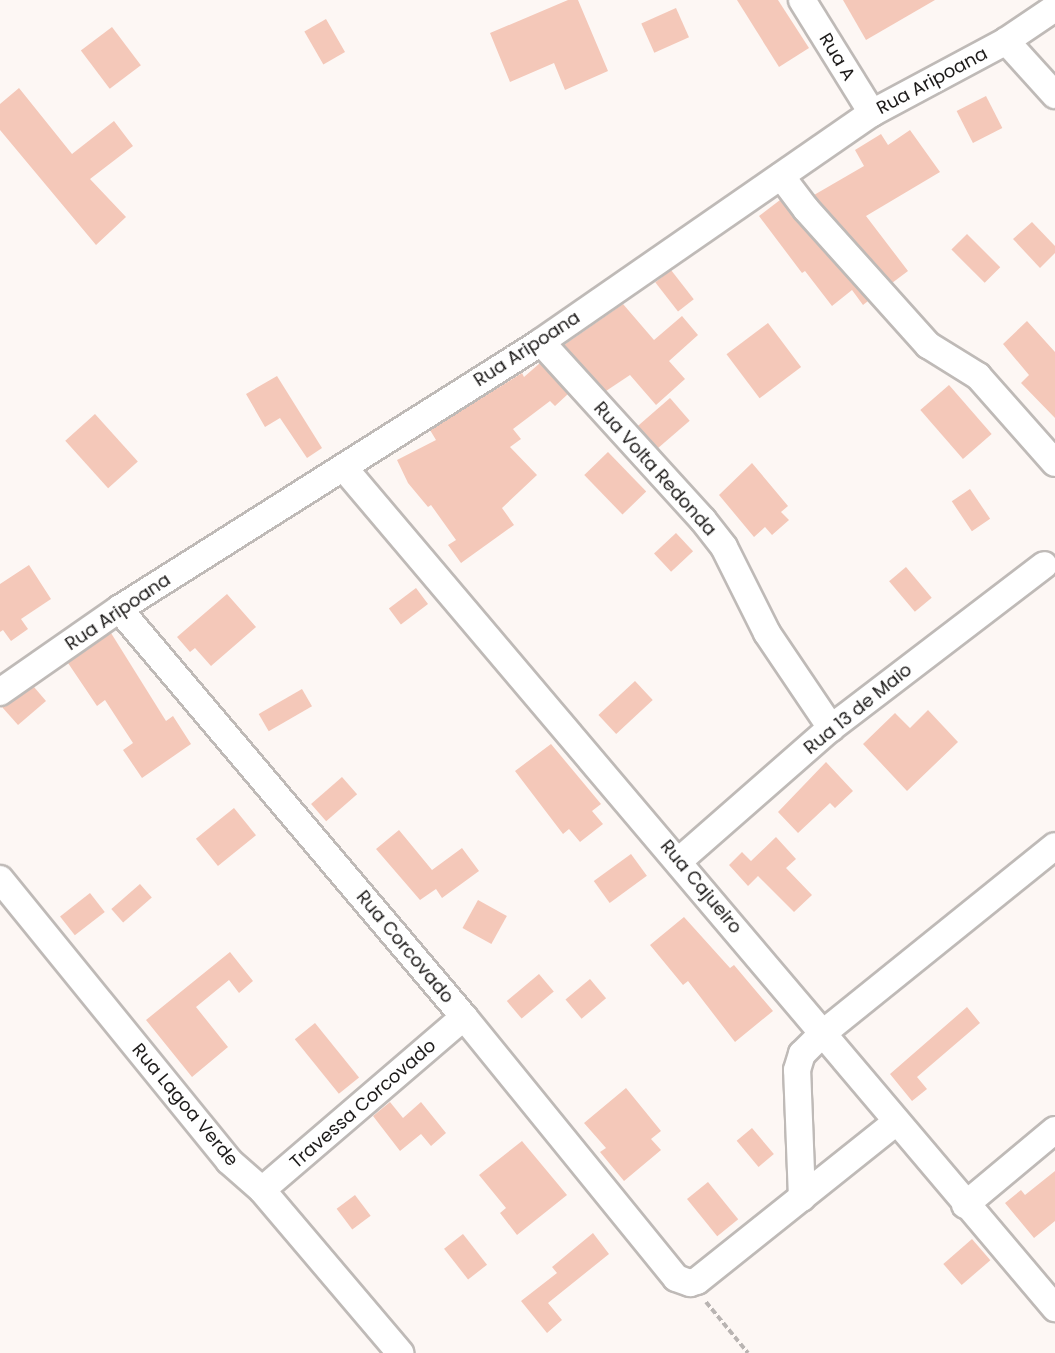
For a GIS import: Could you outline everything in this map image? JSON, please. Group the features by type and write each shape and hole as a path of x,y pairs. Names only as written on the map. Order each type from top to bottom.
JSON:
{"street":[{"name":"Rua A","path":"802,0 872,113"},
{"name":"Rua Aripoana","path":"0,692 119,609 541,342 872,113 1006,41 1055,8"},
{"path":"1006,41 1055,95"},
{"path":"781,176 928,345 978,376 1055,463"},
{"name":"Rua Volta Redonda","path":"541,342 703,520 724,548 767,633 831,729"},
{"name":"Rua Cajueiro","path":"344,468 680,860 895,1123 1055,1308"},
{"name":"Rua 13 de Maio","path":"680,860 831,729 1044,565"},
{"name":"Rua Corcovado","path":"119,609 464,1017 676,1278 690,1283"},
{"path":"802,1198 797,1070 802,1054 822,1034 1055,846"},
{"name":"Rua Lagoa Verde","path":"0,879 229,1161 262,1190 400,1353"},
{"name":"Travessa Corcovado","path":"262,1190 464,1017"},
{"path":"690,1283 802,1198 895,1123"},
{"path":"965,1205 1055,1130"}],"path":[{"path":"690,1283 748,1353"}],"building":[{"path":"568,0 578,0 608,71 565,90 554,63 510,82 490,33"},
{"path":"737,0 778,0 809,48 779,67"},
{"path":"843,0 935,0 866,40"},
{"path":"676,8 689,37 654,53 641,23"},
{"path":"326,19 345,52 323,64 304,32"},
{"path":"112,27 141,65 110,89 81,50"},
{"path":"19,88 72,154 114,121 133,146 90,179 126,217 96,245 0,130 0,104"},
{"path":"986,96 1002,128 973,143 957,111"},
{"path":"910,130 940,172 866,216 908,271 892,283 814,195 864,166 855,150 881,134 888,145"},
{"path":"780,200 868,301 863,305 852,290 832,306 805,271 802,273 759,216"},
{"path":"1032,222 1055,246 1055,253 1040,268 1013,239"},
{"path":"967,234 1000,267 985,283 951,250"},
{"path":"671,270 694,299 678,311 655,282"},
{"path":"623,304 654,340 682,316 698,335 669,361 685,379 656,405 630,375 606,391 564,345"},
{"path":"1027,321 1055,352 1055,418 1021,383 1029,375 1003,344"},
{"path":"768,323 801,367 760,398 726,354"},
{"path":"540,363 568,394 555,406 550,401 513,429 521,439 510,447 537,475 502,508 514,525 461,563 448,545 456,540 431,505 428,507 408,483 397,460 436,440 430,430 522,373 524,377"},
{"path":"277,376 322,448 307,458 280,418 265,427 246,394"},
{"path":"949,385 992,434 963,459 920,410"},
{"path":"670,398 690,421 657,449 638,426"},
{"path":"95,414 138,462 108,488 65,441"},
{"path":"608,452 646,492 622,514 584,475"},
{"path":"752,463 788,506 781,512 789,520 772,535 765,527 754,537 719,495"},
{"path":"970,489 990,519 972,531 952,501"},
{"path":"676,533 693,551 671,572 654,553"},
{"path":"29,565 51,599 21,619 28,629 11,641 3,630 0,632 0,584"},
{"path":"906,567 932,598 915,612 889,581"},
{"path":"416,588 428,604 401,624 389,608"},
{"path":"227,594 256,627 211,666 195,648 190,652 177,637"},
{"path":"111,633 166,721 173,716 191,744 142,778 123,750 133,743 105,700 97,706 68,663"},
{"path":"635,681 653,700 616,734 598,715"},
{"path":"34,687 46,701 18,725 2,707"},
{"path":"302,689 312,706 269,731 259,714"},
{"path":"928,710 958,742 907,791 863,744 895,713 910,728"},
{"path":"551,744 601,804 592,811 603,824 580,842 569,829 563,834 515,771"},
{"path":"826,762 853,791 835,808 830,803 798,833 778,812"},
{"path":"342,777 357,794 326,821 311,804"},
{"path":"234,808 256,835 218,866 196,839"},
{"path":"399,830 432,870 462,848 479,871 442,898 436,889 420,900 376,849"},
{"path":"776,837 796,859 786,868 812,895 794,912 758,876 748,886 729,865 742,852 751,861"},
{"path":"631,854 647,876 610,903 594,881"},
{"path":"140,884 152,898 123,923 111,909"},
{"path":"90,893 105,912 75,935 60,916"},
{"path":"478,900 507,916 491,944 462,928"},
{"path":"684,917 730,968 734,965 773,1011 735,1042 688,981 683,985 650,945"},
{"path":"230,952 253,981 239,993 229,980 196,1007 228,1047 192,1077 146,1020"},
{"path":"539,974 554,992 522,1019 507,1001"},
{"path":"590,979 606,998 582,1019 565,1000"},
{"path":"967,1007 980,1023 917,1077 927,1089 912,1101 890,1074"},
{"path":"315,1023 359,1077 339,1094 295,1039"},
{"path":"626,1088 661,1131 651,1139 661,1150 624,1181 600,1152 606,1148 584,1123"},
{"path":"390,1102 403,1118 421,1102 446,1133 431,1146 421,1134 400,1151 373,1116"},
{"path":"752,1128 774,1154 759,1167 737,1141"},
{"path":"522,1141 567,1195 517,1235 500,1213 506,1208 479,1175"},
{"path":"1055,1171 1055,1221 1034,1238 1005,1203 1021,1190 1025,1195"},
{"path":"708,1182 738,1219 717,1236 687,1199"},
{"path":"355,1195 371,1216 352,1230 337,1209"},
{"path":"593,1233 609,1254 548,1303 562,1320 547,1333 521,1301 557,1273 552,1267"},
{"path":"463,1234 487,1265 468,1280 444,1249"},
{"path":"972,1239 990,1260 962,1285 943,1264"}]}
